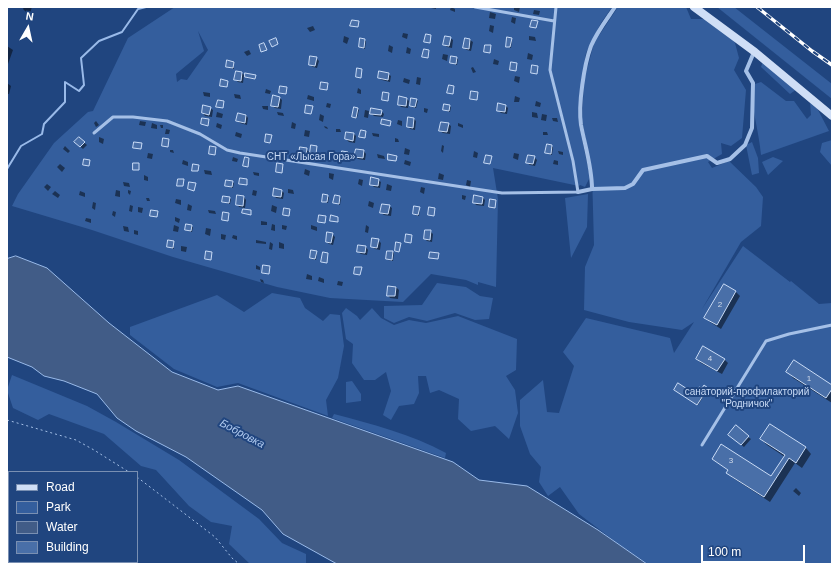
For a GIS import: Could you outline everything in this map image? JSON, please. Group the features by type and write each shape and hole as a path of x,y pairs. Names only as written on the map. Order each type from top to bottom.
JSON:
{"main road":[{"path":"694,7 755,52 832,116"}],"street":[{"path":"592,189 592,178 581,123 581,98 584,76 591,46 615,7"},
{"path":"578,192 592,189 625,188 633,184 643,170 706,156 717,163 730,158 745,145 752,128 753,83 746,71 755,52"}],"lane":[{"path":"475,7 554,21"},
{"path":"94,133 113,117 133,117 167,121 200,134 227,150 240,153 502,193 578,192 570,146 550,70 556,7"},
{"path":"702,445 766,341 789,334 832,325"}],"path":[{"path":"7,420 76,440 128,471"},
{"path":"138,478 215,536 232,558 239,564"}],"green space":[{"name":"СНТ «Лысая Гора»","path":"175,7 612,7 601,23 586,53 580,91 579,125 590,177 585,187 493,168 498,199 496,287 478,282 478,285 466,280 431,274 403,302 330,298 277,287 173,257 92,230 12,206 18,194 54,143 88,112 93,111 128,38","holes":["198,31 208,50 187,80 181,79 177,82 176,74 204,51"]},
{"name":"санаторий-профилакторий \"Родничок\"","path":"618,7 686,7 691,19 708,19 728,32 735,43 739,58 734,70 746,90 742,138 731,146 721,143 722,154 708,162 712,168 729,161 756,187 763,197 761,226 741,242 702,309 743,246 790,282 791,281 819,304 832,303 832,564 648,564 579,514 560,487 548,496 539,482 541,467 530,454 520,426 520,400 543,380 547,412 559,413 574,366 563,352 586,318 670,338 674,353 694,322 682,330 629,322 584,310 585,267 594,245 592,173 582,120 584,81 594,43"},
{"path":"717,7 734,7 832,84 832,99"},
{"path":"763,61 797,89 790,94 761,67"},
{"path":"761,82 786,101 794,101 807,119 811,115 810,102 817,108 829,131 761,155 752,85"},
{"path":"832,140 832,166 820,152 822,143"},
{"path":"752,142 758,158 759,173 752,175 746,145"},
{"path":"773,157 783,161 768,175 762,162"},
{"path":"588,194 587,227 571,258 565,198"},
{"path":"437,283 466,287 480,296 493,298 489,319 475,320 455,313 427,321 409,317 394,323 384,318 384,306 422,305"},
{"path":"272,293 300,298 305,308 323,321 330,314 340,315 344,346 338,378 326,400 328,416 238,383 217,387 174,369 130,335 130,327 217,295 244,312"},
{"path":"346,308 360,320 372,308 381,318 394,325 409,320 426,323 458,316 517,339 516,370 506,376 515,390 518,413 509,439 495,426 471,431 458,419 459,399 439,390 430,393 426,376 418,376 419,393 414,404 399,406 391,420 383,415 391,391 386,372 375,380 364,380 352,363 353,344 346,339 342,313"},
{"path":"12,375 87,406 179,460 259,519 282,543 306,554 306,564 250,564 229,544 232,526 211,522 189,506 156,470 141,466 104,434 49,414 38,420 13,408 7,390"},
{"path":"352,381 361,394 361,401 346,403 346,382"},
{"path":"334,414 419,440 446,453 445,458 332,418"}],"water":[{"name":"Бобровка","path":"16,256 47,268 109,323 172,372 218,390 238,386 453,462 479,480 527,486 598,530 647,564 337,564 283,534 262,510 186,457 136,431 117,418 97,394 64,381 44,376 32,367 7,357 7,259"}],"building":[{"path":"352,20 359,21 358,27 350,26"},
{"path":"532,20 538,21 536,28 530,27"},
{"path":"426,34 431,35 430,43 424,42"},
{"path":"445,36 451,37 449,46 443,45"},
{"path":"507,37 512,38 510,47 506,47"},
{"path":"276,38 278,44 272,47 269,41"},
{"path":"360,38 365,39 364,48 359,47"},
{"path":"465,38 470,39 469,49 463,48"},
{"path":"264,43 267,50 261,52 259,45"},
{"path":"485,45 491,45 490,53 484,52"},
{"path":"424,49 429,50 428,58 422,57"},
{"path":"310,56 317,57 315,66 309,65"},
{"path":"451,56 457,57 456,64 450,63"},
{"path":"227,60 234,62 233,68 226,67"},
{"path":"511,62 517,63 516,71 510,70"},
{"path":"532,65 538,66 537,74 531,73"},
{"path":"357,68 362,69 361,78 356,77"},
{"path":"236,71 242,72 241,81 234,80"},
{"path":"379,71 389,73 388,80 378,78"},
{"path":"245,73 256,75 255,79 245,77"},
{"path":"221,79 228,81 227,87 220,86"},
{"path":"321,82 328,83 327,90 320,89"},
{"path":"449,85 454,86 453,94 447,93"},
{"path":"280,86 287,87 286,94 279,93"},
{"path":"471,91 478,92 477,100 470,99"},
{"path":"383,92 389,93 388,101 382,100"},
{"path":"273,95 280,97 278,107 271,106"},
{"path":"399,96 407,98 406,106 398,105"},
{"path":"411,98 417,99 415,107 410,106"},
{"path":"218,100 224,101 223,108 216,107"},
{"path":"498,103 506,105 505,112 497,111"},
{"path":"444,104 450,105 449,111 443,110"},
{"path":"203,105 211,107 209,115 202,113"},
{"path":"306,105 313,106 311,114 305,113"},
{"path":"354,107 358,108 356,118 352,117"},
{"path":"371,108 382,110 381,115 370,114"},
{"path":"238,113 246,115 245,123 236,121"},
{"path":"408,117 414,118 413,128 407,127"},
{"path":"202,118 209,119 208,126 201,124"},
{"path":"382,119 391,121 390,126 381,124"},
{"path":"441,122 449,123 447,132 439,131"},
{"path":"361,130 366,131 365,138 359,137"},
{"path":"346,132 354,133 353,141 345,139"},
{"path":"266,134 272,135 270,143 265,142"},
{"path":"79,137 85,142 80,147 74,142"},
{"path":"163,138 169,139 168,147 162,146"},
{"path":"134,142 142,143 141,149 133,148"},
{"path":"547,144 552,145 551,154 545,153"},
{"path":"311,145 317,146 316,154 310,153"},
{"path":"210,146 216,147 215,155 209,154"},
{"path":"300,147 307,148 306,156 299,154"},
{"path":"356,149 364,150 363,158 354,157"},
{"path":"342,151 348,152 347,160 340,159"},
{"path":"388,154 397,156 396,161 388,160"},
{"path":"486,155 492,156 490,164 484,163"},
{"path":"528,155 535,156 533,164 526,163"},
{"path":"245,157 249,158 248,167 243,166"},
{"path":"84,159 90,160 89,166 83,165"},
{"path":"133,163 139,163 139,170 133,170"},
{"path":"277,163 283,164 282,173 276,172"},
{"path":"193,164 199,165 198,171 192,171"},
{"path":"371,177 379,179 378,186 370,185"},
{"path":"240,178 247,179 247,185 239,184"},
{"path":"178,179 184,179 183,186 177,186"},
{"path":"226,180 233,181 232,187 225,186"},
{"path":"189,182 196,183 194,191 188,189"},
{"path":"274,188 282,190 281,197 273,196"},
{"path":"323,194 328,195 327,202 322,202"},
{"path":"237,195 244,196 243,206 236,205"},
{"path":"335,195 340,196 339,204 333,203"},
{"path":"474,195 483,197 482,204 473,203"},
{"path":"223,196 230,197 229,203 222,202"},
{"path":"490,199 496,200 495,208 489,207"},
{"path":"382,204 390,205 388,214 380,213"},
{"path":"414,206 420,207 418,215 413,214"},
{"path":"429,207 435,208 434,216 428,215"},
{"path":"284,208 290,209 289,216 283,215"},
{"path":"243,209 251,210 251,215 242,213"},
{"path":"151,210 158,211 157,217 150,216"},
{"path":"223,212 229,213 228,221 222,220"},
{"path":"319,215 326,216 325,223 318,222"},
{"path":"331,215 338,217 338,222 330,221"},
{"path":"186,224 192,225 191,231 185,230"},
{"path":"425,230 431,230 430,240 424,239"},
{"path":"327,232 333,233 331,243 326,242"},
{"path":"406,234 412,235 411,243 405,242"},
{"path":"372,238 379,239 377,248 371,247"},
{"path":"168,240 174,241 173,248 167,247"},
{"path":"396,242 401,243 399,252 395,251"},
{"path":"358,245 366,246 365,253 357,252"},
{"path":"311,250 317,251 315,259 310,258"},
{"path":"206,251 212,252 211,260 205,259"},
{"path":"387,251 393,251 392,260 386,259"},
{"path":"323,252 328,253 327,263 321,262"},
{"path":"430,252 439,253 438,259 429,258"},
{"path":"263,265 270,266 269,274 262,273"},
{"path":"355,267 362,267 360,275 354,274"},
{"path":"724,284 736,291 717,325 704,318"},
{"path":"388,286 396,287 395,296 387,296"},
{"path":"703,346 725,359 717,371 696,359"},
{"path":"794,360 832,385 832,389 826,398 786,372"},
{"path":"678,383 695,394 699,387 702,388 704,385 708,388 697,405 674,390"},
{"path":"770,424 806,447 796,463 789,458 764,497 726,473 728,470 712,459 721,444 771,476 785,455 760,439"},
{"path":"736,425 749,436 741,445 728,435"}],"waterway":[{"path":"7,169 21,146 42,134 44,124 65,102 65,82 79,91 84,85 81,58 99,41 122,32 138,9 146,7"}],"railway":[{"path":"757,7 832,65"}]}
